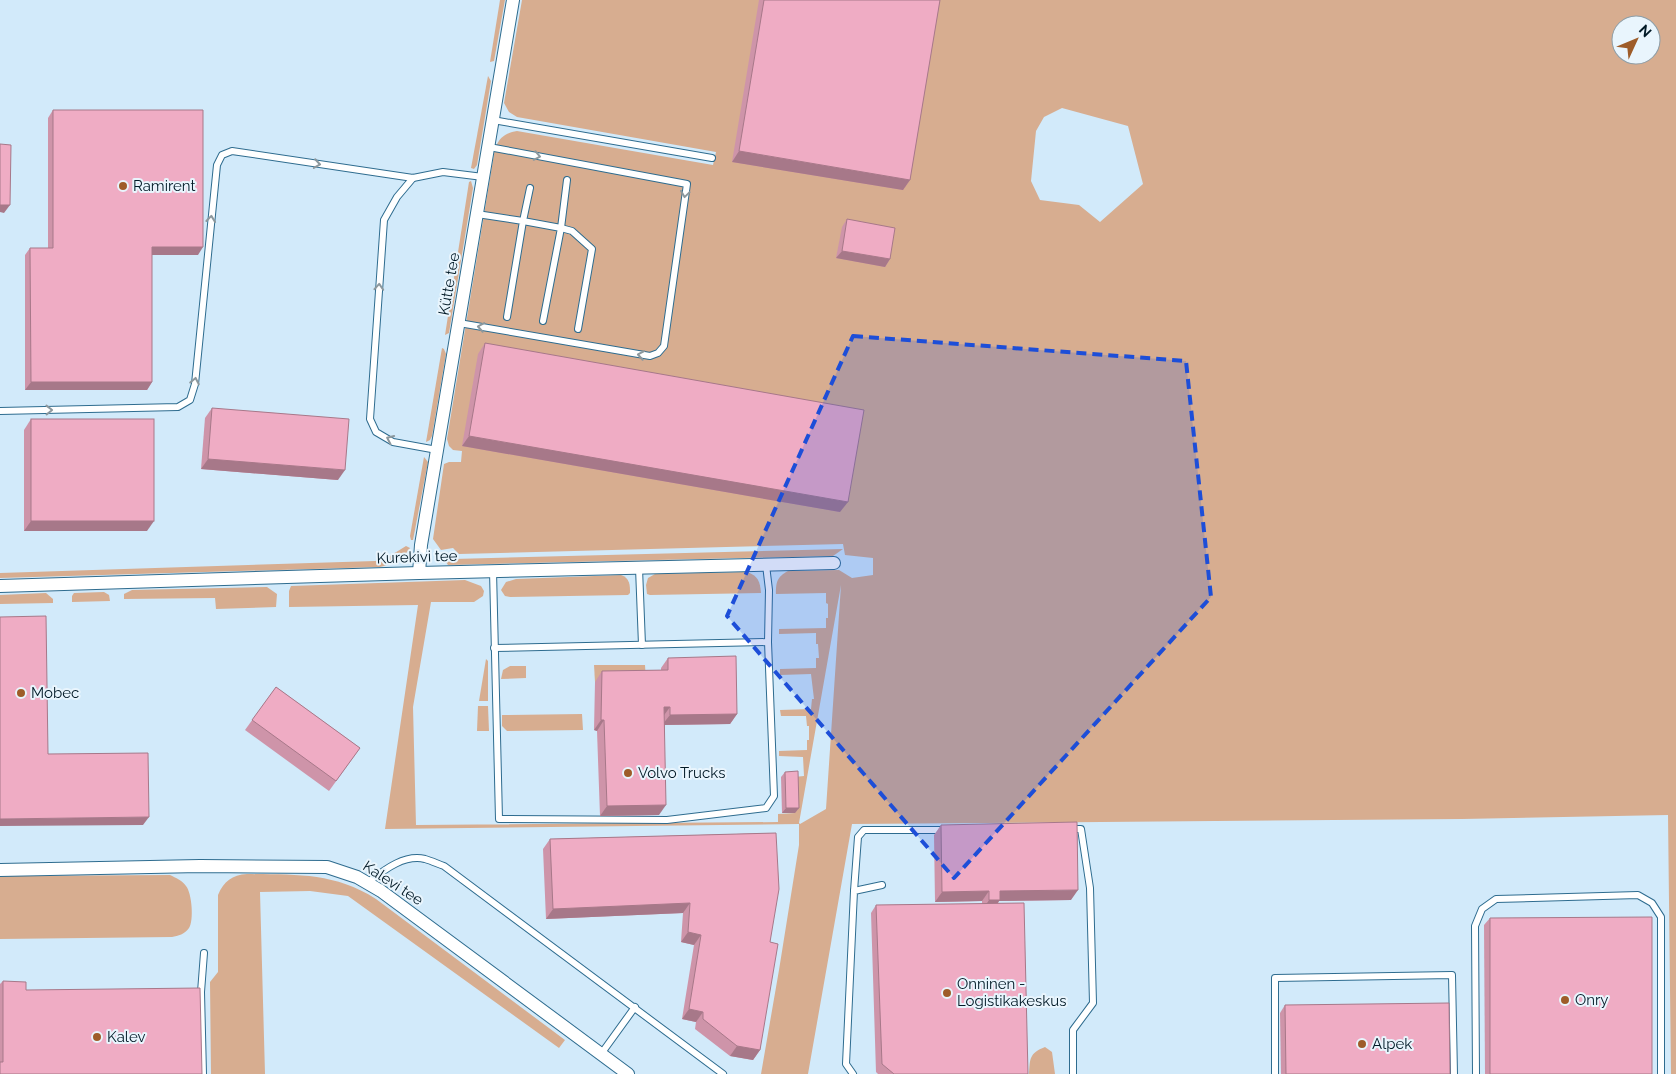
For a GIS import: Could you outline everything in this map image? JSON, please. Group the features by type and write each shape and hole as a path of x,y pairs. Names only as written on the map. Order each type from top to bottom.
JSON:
{"street":[{"name":"Kütte tee","path":"420,573 421,544 513,0"},
{"name":"Kurekivi tee","path":"0,586 834,563"},
{"name":"Kalevi tee","path":"0,870 200,866 327,868 357,877 382,891 628,1074"}],"lane":[{"path":"493,120 712,158"},
{"path":"458,323 650,356 658,353 664,346 686,184 489,147"},
{"path":"0,411 178,407 190,400 196,384 217,165 222,156 232,151 413,178 443,172 484,177"},
{"path":"413,178 397,197 384,220 370,419 376,432 393,442 437,450"},
{"path":"543,321 567,180"},
{"path":"507,317 530,188"},
{"path":"477,214 560,228 572,232 592,248 578,329"},
{"path":"493,571 499,819 667,820 766,808 774,796 768,642 769,590 766,565"},
{"path":"639,568 642,645"},
{"path":"494,648 768,642"},
{"path":"1062,829 1081,829 1090,888 1093,1003 1073,1030 1073,1074"},
{"path":"853,1074 846,1064 858,837 864,830 953,830"},
{"path":"367,883 388,868 406,860 424,859 444,866 723,1074"},
{"path":"854,891 882,884"},
{"path":"1476,1074 1475,926 1482,908 1496,899 1638,896 1652,903 1661,916 1662,1074"},
{"path":"203,1074 201,992 204,953"},
{"path":"1275,1074 1275,978 1452,975 1454,1074"},
{"path":"601,1054 635,1007"}],"highlighted area":[{"path":"853,336 1186,361 1211,597 954,878 727,616"}],"shaded area":[{"path":"500,0 505,0 494,61 490,62"},
{"path":"522,0 1676,0 1676,1074 1671,1074 1668,815 1462,819 852,824 808,1074 761,1074 799,845 799,824 385,829 418,605 289,607 289,591 291,586 465,580 481,586 484,591 483,596 474,602 431,602 413,707 416,825 778,822 778,814 795,813 794,777 804,776 803,757 779,756 779,751 807,750 807,740 809,740 809,726 807,726 806,716 781,716 780,710 811,709 812,699 814,699 811,674 780,675 780,669 816,668 816,658 819,658 816,633 779,634 779,629 826,628 828,604 826,603 826,593 776,594 778,580 781,575 788,571 839,570 852,578 873,575 873,558 845,555 843,544 459,554 453,548 441,550 433,539 444,464 461,462 462,451 453,450 449,446 447,439 495,148 499,141 506,134 517,131 713,165 716,152 517,117 509,112 504,103","holes":["1062,108 1128,126 1143,184 1100,222 1079,205 1040,200 1031,181 1036,131 1044,117","841,585 826,809 800,824 799,823"]},
{"path":"488,76 491,81 477,165 474,169 471,168"},
{"path":"471,181 473,188 449,333 445,335 469,182"},
{"path":"442,348 446,354 432,436 426,442"},
{"path":"424,457 428,462 413,540 411,540 410,536"},
{"path":"406,546 410,548 401,558 380,567 0,578 0,573 375,561 385,559"},
{"path":"843,549 833,556 448,565 446,562 453,559"},
{"path":"747,572 754,575 758,580 761,593 647,594 646,585 648,578 655,574"},
{"path":"621,575 629,582 630,593 628,595 510,597 505,596 501,590 506,582 516,579"},
{"path":"267,587 277,594 276,607 216,609 215,598 124,599 124,594 132,590"},
{"path":"104,592 109,595 110,601 72,602 74,593"},
{"path":"46,593 53,599 53,603 0,604 0,595"},
{"path":"486,659 488,661 488,701 479,701"},
{"path":"594,665 645,665 646,681 595,682"},
{"path":"510,666 526,666 526,678 501,679 503,670"},
{"path":"478,706 488,706 489,731 477,731"},
{"path":"582,714 583,730 507,731 502,726 502,715"},
{"path":"247,874 298,875 329,879 360,890 376,899 565,1040 559,1048 348,896 310,891 260,892 265,1074 211,1074 210,982 218,972 218,895 229,880"},
{"path":"170,875 179,879 184,884 191,901 191,924 187,930 179,935 172,937 0,939 0,876"},
{"path":"1045,1047 1052,1052 1055,1074 1029,1074 1031,1057"}],"building":[{"path":"764,0 940,0 910,180 739,151"},
{"name":"Ramirent","path":"53,110 203,110 203,247 152,247 152,382 31,382 30,248 53,248"},
{"path":"0,144 11,145 10,205 0,205"},
{"path":"847,219 895,228 890,259 842,251"},
{"path":"485,343 864,410 848,502 469,436"},
{"path":"212,408 349,419 345,470 208,459"},
{"path":"31,419 154,419 154,521 31,521"},
{"name":"Mobec","path":"46,616 48,754 148,753 149,817 0,819 0,617"},
{"name":"Volvo Trucks","path":"736,656 737,714 670,715 670,707 664,707 666,805 607,806 604,720 601,720 602,671 668,670 668,658"},
{"path":"276,687 360,748 336,781 252,720"},
{"path":"798,771 799,808 786,808 785,772"},
{"path":"1077,822 1078,890 1000,891 1000,900 989,900 989,891 942,892 941,825"},
{"path":"776,833 779,889 770,942 778,944 760,1050 737,1046 703,1019 703,1012 689,1009 701,935 688,932 690,903 553,909 550,839"},
{"name":"Onninen - Logistikakeskus","path":"1024,903 1028,1074 894,1074 882,1064 876,905"},
{"name":"Onry","path":"1652,917 1652,1074 1490,1074 1490,918"},
{"name":"Kalev","path":"3,981 26,982 26,990 200,988 202,1074 0,1074 0,1062 3,1062"},
{"name":"Alpek","path":"1449,1003 1450,1074 1286,1074 1285,1005"}],"place":[{"name":"Ramirent","path":"123,186"},
{"name":"Mobec","path":"21,693"},
{"name":"Volvo Trucks","path":"628,773"},
{"name":"Onninen - Logistikakeskus","path":"947,993"},
{"name":"Onry","path":"1565,1000"},
{"name":"Kalev","path":"97,1037"},
{"name":"Alpek","path":"1362,1044"}]}
